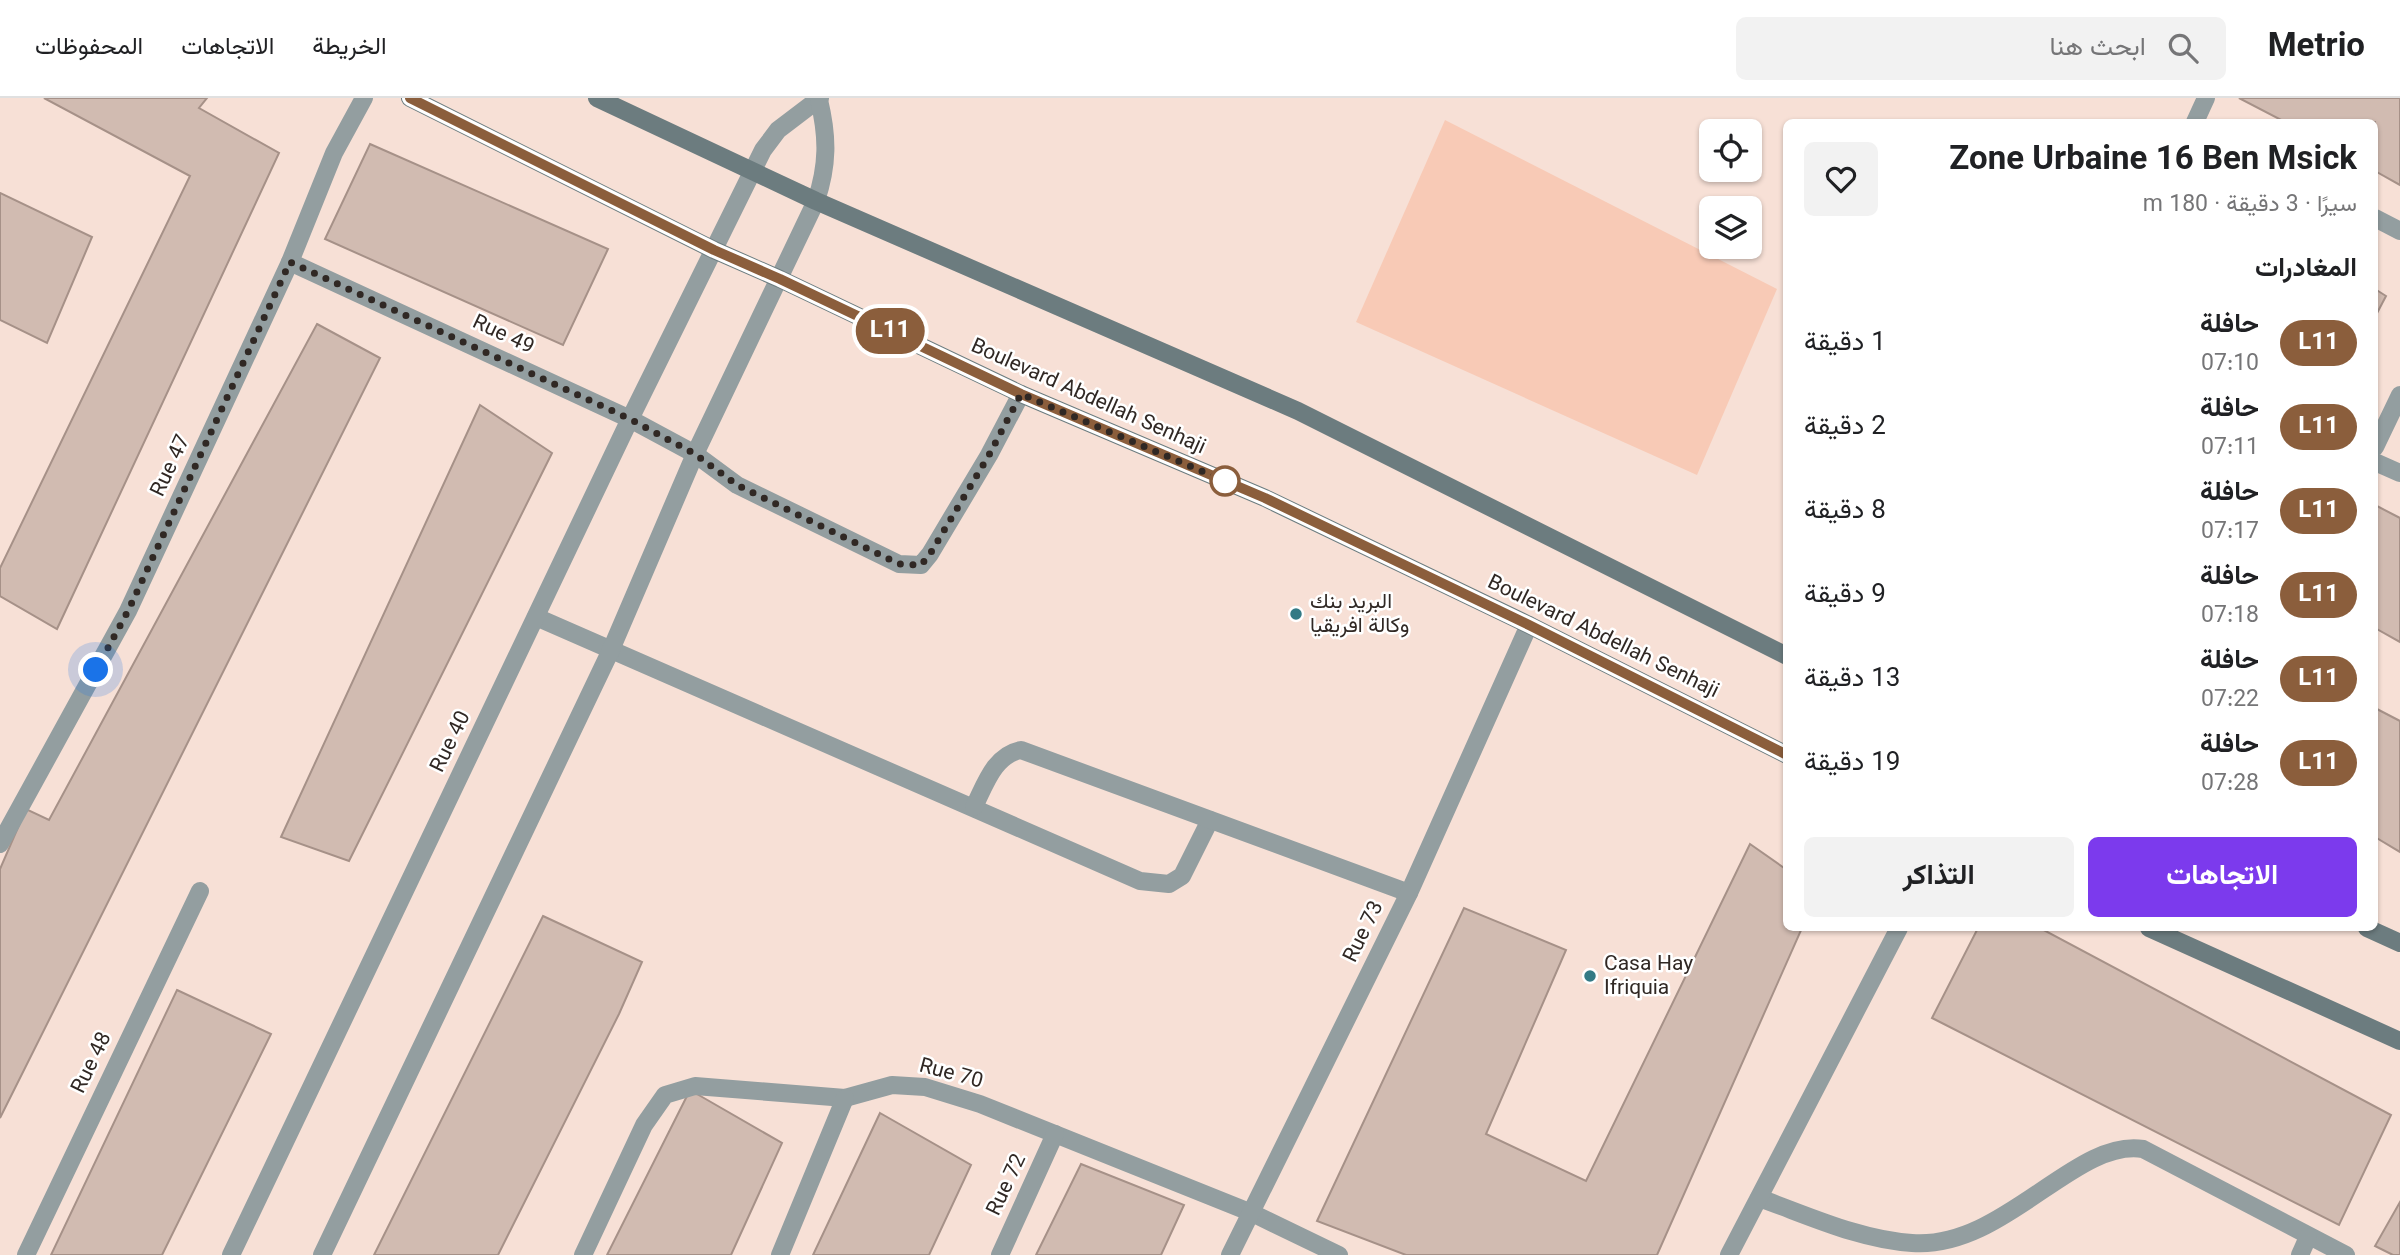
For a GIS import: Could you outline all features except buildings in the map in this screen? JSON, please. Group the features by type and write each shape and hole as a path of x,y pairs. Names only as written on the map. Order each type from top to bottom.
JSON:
{"street":[{"name":"Rue 47","path":"0,844 128,611 290,262 334,153 364,98"},
{"name":"Boulevard Abdellah Senhaji","path":"410,98 714,250 1021,394 1265,498 1529,625 1783,753"},
{"path":"597,98 753,173 1298,411 1783,654"},
{"path":"2196,119 2206,98"},
{"name":"Rue 40","path":"231,1255 630,419 763,150 778,130 796,113 819,99"},
{"path":"322,1255 610,652 695,454 816,201 828,150 819,99"},
{"path":"2378,220 2400,231"},
{"name":"Rue 49","path":"290,262 630,419 695,454 750,492 899,564 921,565 989,455 1021,394"},
{"path":"2378,441 2400,395"},
{"path":"2378,463 2400,473"},
{"path":"536,617 610,652 1140,881 1156,885 1169,884 1182,876 1210,820"},
{"name":"Rue 73","path":"1230,1255 1409,892 1529,625"},
{"path":"974,807 1001,759 1009,752 1021,750 1409,892"},
{"name":"Rue 48","path":"26,1255 200,891"},
{"path":"1729,1255 1897,931"},
{"path":"2156,931 2400,1041"},
{"path":"2374,931 2400,943"},
{"name":"Rue 70","path":"583,1255 644,1125 665,1096 695,1086 845,1098 892,1085 925,1087 1055,1134 1252,1213 1339,1255"},
{"path":"780,1255 845,1098"},
{"name":"Rue 72","path":"1000,1255 1055,1134"},
{"path":"1759,1198 1852,1230 1913,1244 1966,1235 1995,1222 2103,1154 2129,1147 2143,1149 2346,1255"},
{"path":"2300,1255 2308,1237"}],"shaded area":[{"path":"1445,120 1699,249 1699,259 1718,259 1777,289 1697,475 1356,322"}],"bus line":[{"name":"L11","path":"410,98 714,250 1021,394 1265,498 1529,625 1783,753"}],"place":[{"name":"البريد بنك وكالة افريقيا","path":"1296,614"},
{"name":"Casa Hay Ifriquia","path":"1590,976"}],"route":[{"path":"96,670 128,611 290,262 630,419 695,454 737,485 899,564 921,565 930,554 989,455 1021,394 1225,481"}]}
